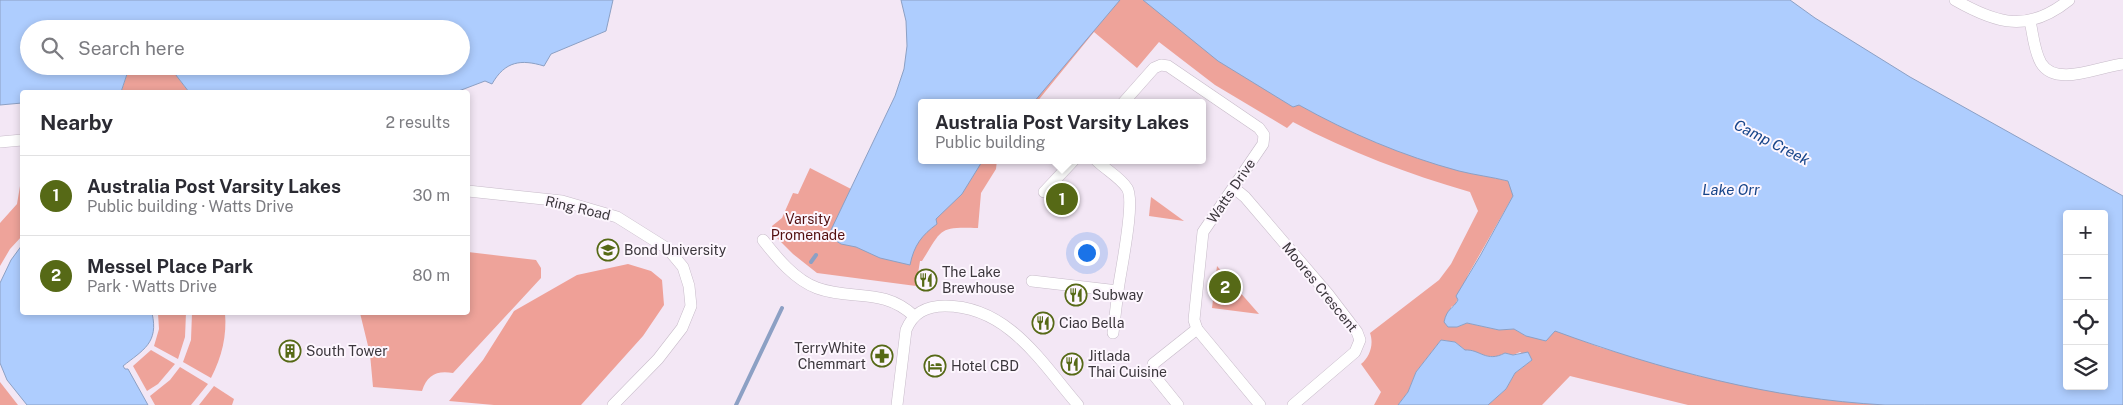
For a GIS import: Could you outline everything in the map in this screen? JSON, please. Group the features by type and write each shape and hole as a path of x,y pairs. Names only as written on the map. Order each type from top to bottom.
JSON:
{"street":[{"path":"1955,0 1992,19 2004,22 2030,21 2054,11 2069,0"},
{"path":"2030,21 2041,62 2046,69 2054,74 2072,75 2123,64"},
{"name":"Watts Drive","path":"1127,99 1154,68 1161,65 1168,66 1259,128 1264,135 1263,144 1203,232 1194,320 1197,330"},
{"path":"0,142 20,140"},
{"path":"1044,192 1070,164"},
{"path":"1101,164 1127,187 1130,194 1130,212 1113,332"},
{"name":"Moores Crescent","path":"1234,188 1245,197 1358,332 1360,340 1356,352 1293,405"},
{"name":"Ring Road","path":"470,191 562,201 617,217 668,249 683,267 690,286 691,306 682,328 658,359 613,405"},
{"path":"763,240 774,255 795,275 815,288 829,292 892,300 904,306 914,316"},
{"path":"1032,281 1118,291"},
{"path":"897,405 906,330 914,316 928,308 951,306 980,312 1011,328 1024,340 1078,405"},
{"path":"1178,405 1153,374 1153,364 1197,330 1260,405"}],"green space":[{"path":"1113,0 1151,0 1299,105 1324,118 1375,141 1427,160 1508,181 1508,183 1517,182 1513,196 1468,275 1455,305 1451,307 1457,327 1467,323 1499,330 1514,329 1526,336 1555,330 1599,347 1699,376 1806,396 1885,405 1688,405 1570,376 1542,405 1488,405 1506,389 1515,373 1532,360 1520,352 1513,355 1505,353 1497,357 1480,355 1465,350 1455,342 1441,340 1416,372 1408,392 1398,405 1374,405 1381,392 1361,364 1367,358 1370,350 1372,342 1370,333 1439,280 1451,264 1478,211 1470,192 1379,162 1293,122 1287,128 1215,85 1159,42 1137,68 1094,32 1039,99 1030,99"},
{"path":"127,75 176,75 187,90 122,90"},
{"name":"Varsity Promenade","path":"961,164 997,164 996,169 981,193 978,228 948,229 938,236 922,261 920,261 916,286 817,273 793,254 776,237 772,226 782,218 793,193 798,194 810,168 855,191"},
{"path":"20,186 20,238 10,249 0,266 0,223 17,204"},
{"path":"1151,197 1184,221 1149,216"},
{"path":"470,252 536,260 541,268 541,278 453,373 442,372 433,375 427,381 422,391 373,387 370,354 360,315 470,315"},
{"path":"1217,266 1259,314 1212,308"},
{"path":"158,315 186,315 185,337 178,359 154,346 159,329"},
{"path":"192,315 225,315 223,346 211,378 183,362 191,340"},
{"path":"151,350 175,364 158,384 147,391 133,366"},
{"path":"180,367 208,384 191,405 155,405 150,396 170,380"},
{"path":"0,382 18,405 0,405"},
{"path":"214,386 234,399 232,405 199,405"}],"shaded area":[{"path":"628,264 651,271 662,280 664,305 643,336 581,405 494,405 449,401 483,360 514,311 577,275"}],"water":[{"path":"0,0 613,0 606,31 551,54 544,66 528,63 514,64 502,70 492,84 485,81 461,90 187,90 176,75 470,75 470,20 20,20 20,75 127,75 122,90 20,90 20,103 0,105"},
{"path":"901,0 1120,0 1036,99 918,99 918,164 981,164 962,194 936,219 937,224 919,241 910,265 880,258 856,247 841,244 833,239 830,232 895,96 904,69 907,46 906,21"},
{"name":"Lake Orr","path":"1143,0 1790,0 1815,18 1910,77 2123,196 2123,405 1885,405 1843,402 1759,389 1676,370 1555,331 1546,341 1526,336 1514,329 1499,330 1467,323 1457,327 1448,327 1444,322 1447,314 1458,300 1456,296 1513,196 1508,181 1465,172 1417,158 1377,143 1299,105 1293,107 1218,61"},
{"path":"20,248 20,315 152,315 153,332 148,345 123,366 125,369 128,369 148,405 27,405 7,380 0,363 0,283 11,260"},
{"path":"1441,340 1455,342 1465,350 1493,357 1505,353 1513,355 1528,352 1532,360 1515,373 1506,389 1488,405 1398,405 1408,392 1416,372"}],"waterway":[{"path":"811,262 816,255"},
{"path":"736,405 782,308"}],"place":[{"name":"Australia Post Varsity Lakes","path":"1062,199"},
{"name":"Bond University","path":"608,250"},
{"name":"The Lake Brewhouse","path":"926,280"},
{"name":"Messel Place Park","path":"1225,287"},
{"name":"Subway","path":"1076,295"},
{"name":"Ciao Bella","path":"1043,323"},
{"name":"South Tower","path":"290,351"},
{"name":"TerryWhite Chemmart","path":"882,356"},
{"name":"Jitlada Thai Cuisine","path":"1072,364"},
{"name":"Hotel CBD","path":"935,366"}],"water label":[{"name":"Camp Creek","path":"1772,142"}]}
